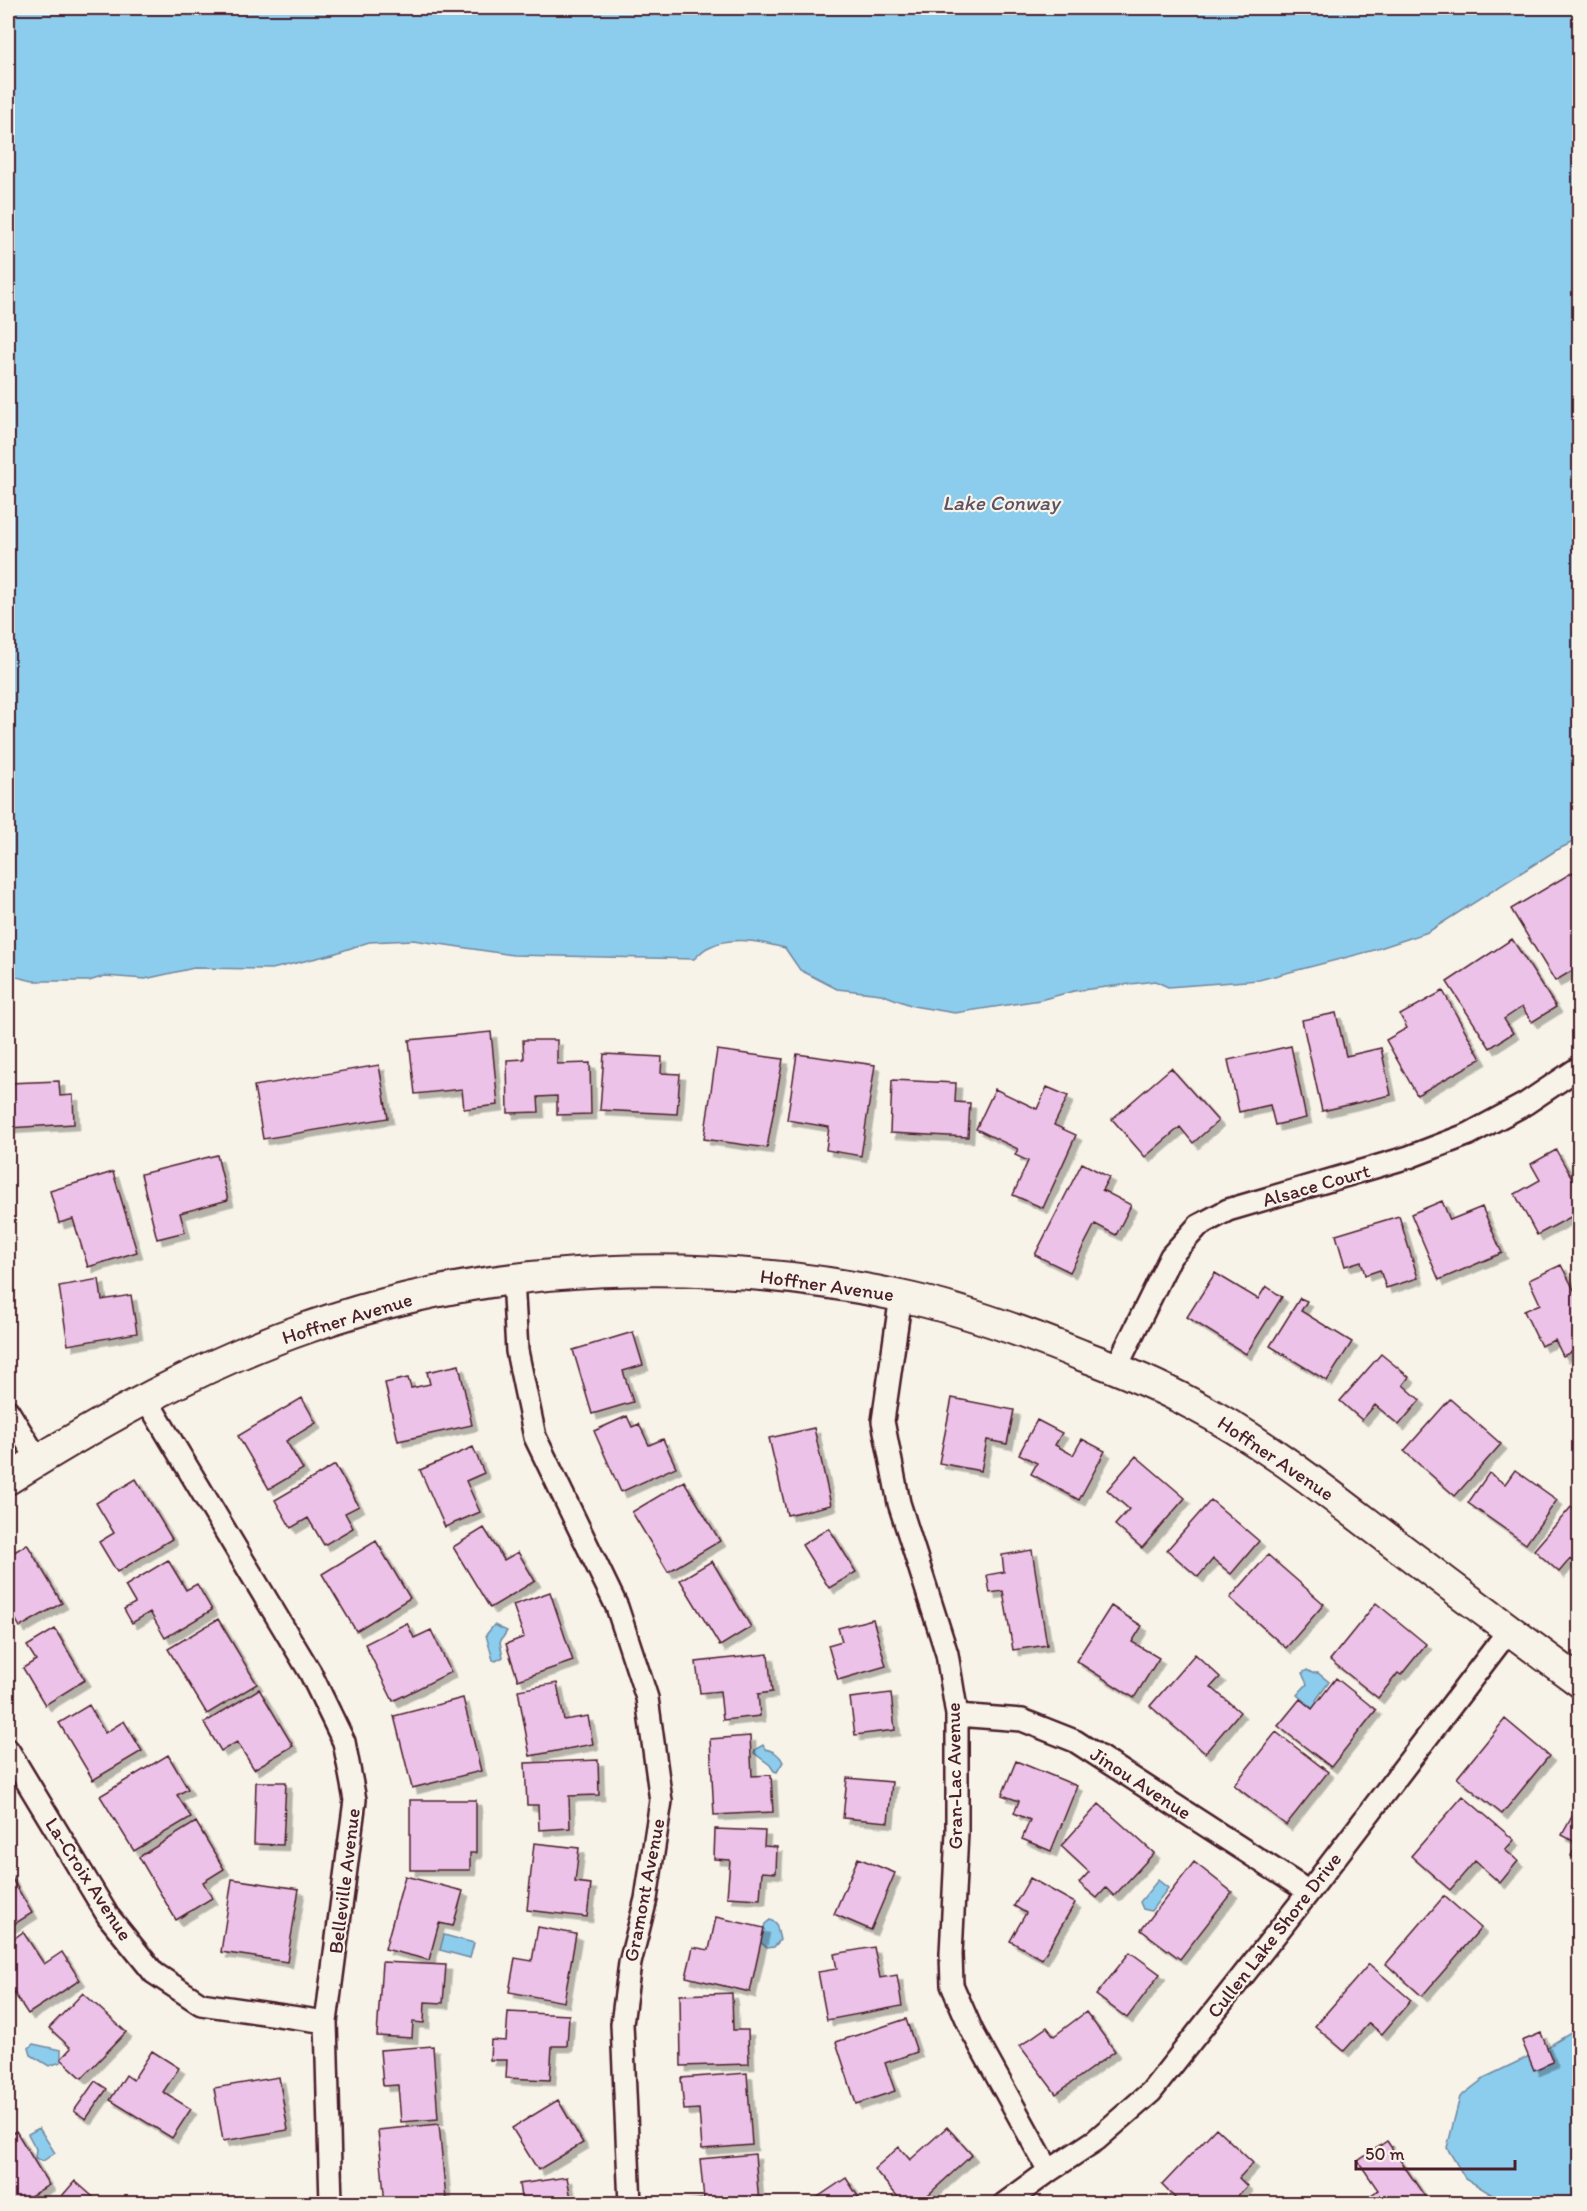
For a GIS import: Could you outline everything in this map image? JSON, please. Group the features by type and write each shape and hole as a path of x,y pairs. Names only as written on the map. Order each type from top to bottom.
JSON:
{"main road":[{"name":"Hoffner Avenue","path":"8,1479 145,1397 241,1353 312,1325 408,1297 513,1279 595,1272 708,1270 787,1276 901,1296 984,1319 1116,1368 1191,1403 1255,1441 1316,1483 1580,1682"}],"street":[{"name":"Alsace Court","path":"1116,1368 1171,1256 1198,1226 1228,1210 1409,1157 1468,1134 1525,1104 1578,1072"},
{"name":"Gramont Avenue","path":"513,1279 518,1351 535,1437 617,1607 647,1698 661,1801 646,1899 630,1963 622,2024 630,2204"},
{"name":"Gran-Lac Avenue","path":"901,1296 884,1421 899,1503 947,1654 957,1715 957,1832 951,1954 952,1985 972,2031 1049,2171"},
{"name":"Belleville Avenue","path":"145,1397 310,1672 344,1742 355,1800 326,2022 331,2204"},
{"path":"8,1411 38,1460"},
{"name":"Cullen Lake Shore Drive","path":"1004,2204 1096,2140 1151,2092 1309,1892 1509,1630"},
{"name":"Jinou Avenue","path":"957,1715 1022,1720 1075,1741 1309,1892"},
{"name":"La-Croix Avenue","path":"8,1750 108,1916 154,1973 201,2004 326,2022"}],"water":[{"name":"Lake Conway","path":"8,8 1579,8 1579,839 1555,851 1428,932 1371,951 1259,980 1168,987 1155,981 1074,991 1040,1000 955,1013 913,1006 881,994 837,989 800,970 785,948 737,940 718,943 705,949 694,959 513,955 413,940 369,942 333,954 272,969 194,968 145,979 105,976 89,981 33,981 8,975"},
{"path":"494,1625 507,1631 500,1642 503,1657 496,1661 493,1660 486,1635"},
{"path":"1307,1670 1318,1673 1329,1682 1316,1700 1318,1704 1313,1709 1297,1695 1307,1684 1302,1673"},
{"path":"763,1745 765,1749 778,1755 783,1762 777,1772 754,1753"},
{"path":"1158,1880 1168,1888 1151,1911 1143,1909 1140,1902"},
{"path":"770,1920 776,1923 780,1940 774,1947 767,1948 760,1942 765,1924"},
{"path":"444,1935 474,1943 470,1958 440,1950"},
{"path":"1579,2028 1579,2203 1505,2203 1465,2178 1447,2148 1460,2097 1486,2077 1544,2049"},
{"path":"33,2044 61,2050 61,2062 49,2066 31,2055 29,2048"},
{"path":"39,2128 55,2153 43,2161 35,2158 36,2149 28,2134"}],"building":[{"path":"1573,872 1580,883 1580,966 1555,981 1511,909"},
{"path":"1512,939 1556,1007 1532,1022 1522,1007 1504,1019 1513,1033 1490,1048 1447,982"},
{"path":"1443,991 1481,1059 1417,1095 1386,1040 1407,1028 1400,1015"},
{"path":"1336,1013 1346,1056 1381,1048 1391,1095 1322,1111 1302,1020"},
{"path":"491,1032 498,1105 464,1109 462,1089 415,1094 409,1040"},
{"path":"523,1040 557,1040 557,1064 590,1063 591,1114 557,1115 557,1096 538,1097 539,1112 508,1113 507,1060 524,1059"},
{"path":"1291,1046 1306,1118 1275,1125 1270,1105 1239,1112 1228,1060"},
{"path":"717,1050 783,1059 767,1148 704,1139"},
{"path":"604,1054 662,1057 661,1073 680,1074 677,1114 600,1110"},
{"path":"797,1054 875,1065 861,1156 826,1150 829,1127 787,1120"},
{"path":"379,1065 388,1118 263,1139 254,1086"},
{"path":"1171,1068 1218,1121 1193,1143 1180,1127 1145,1157 1112,1119"},
{"path":"892,1080 956,1083 955,1102 970,1103 968,1137 890,1133"},
{"path":"59,1081 60,1096 73,1095 74,1124 8,1128 8,1083"},
{"path":"1047,1087 1068,1096 1054,1125 1076,1135 1043,1208 1013,1195 1028,1161 1015,1155 1018,1149 976,1129 995,1089 1037,1109"},
{"path":"1556,1150 1580,1192 1580,1212 1537,1235 1515,1194 1540,1180 1531,1164"},
{"path":"217,1155 228,1200 180,1213 185,1232 157,1239 141,1174"},
{"path":"1082,1163 1109,1177 1102,1190 1131,1205 1116,1235 1095,1224 1070,1272 1035,1255"},
{"path":"113,1172 137,1252 88,1267 73,1219 59,1223 50,1191"},
{"path":"1442,1201 1450,1220 1482,1207 1502,1253 1439,1280 1411,1214"},
{"path":"1399,1216 1418,1278 1386,1288 1380,1270 1365,1275 1361,1261 1345,1266 1336,1235"},
{"path":"1561,1265 1580,1301 1580,1348 1563,1356 1555,1340 1541,1346 1524,1311 1540,1304 1529,1280"},
{"path":"1215,1273 1258,1299 1266,1286 1282,1297 1246,1354 1187,1317"},
{"path":"99,1279 102,1300 131,1295 137,1333 68,1345 59,1286"},
{"path":"1300,1298 1307,1301 1301,1311 1352,1342 1327,1381 1270,1346"},
{"path":"633,1332 643,1365 623,1371 633,1402 592,1414 573,1350"},
{"path":"1381,1354 1409,1377 1403,1385 1420,1400 1399,1425 1375,1405 1362,1420 1340,1401"},
{"path":"459,1365 472,1425 398,1441 385,1383 408,1378 411,1388 430,1384 427,1372"},
{"path":"302,1398 316,1423 286,1441 303,1469 269,1489 238,1436"},
{"path":"952,1398 1014,1410 1007,1444 987,1440 981,1471 939,1463"},
{"path":"1450,1399 1501,1444 1455,1496 1404,1451"},
{"path":"627,1416 632,1427 639,1424 649,1445 663,1439 676,1467 621,1492 594,1431"},
{"path":"1037,1420 1062,1433 1055,1445 1073,1455 1082,1439 1105,1451 1079,1500 1031,1474 1037,1463 1019,1454"},
{"path":"814,1428 831,1505 787,1515 769,1438"},
{"path":"473,1447 484,1473 466,1481 480,1512 445,1527 420,1470"},
{"path":"1136,1456 1185,1498 1142,1548 1115,1525 1129,1509 1107,1490"},
{"path":"335,1465 359,1506 345,1513 353,1528 324,1545 308,1518 291,1528 275,1500"},
{"path":"1515,1470 1557,1500 1526,1544 1468,1503 1489,1473 1505,1484"},
{"path":"136,1479 172,1539 117,1572 99,1542 114,1533 96,1503"},
{"path":"684,1481 720,1541 668,1572 632,1512"},
{"path":"1211,1500 1259,1541 1231,1574 1213,1559 1198,1577 1167,1550"},
{"path":"1571,1507 1580,1514 1580,1568 1570,1559 1559,1572 1534,1550"},
{"path":"484,1528 504,1560 518,1552 535,1581 490,1608 453,1547"},
{"path":"829,1528 856,1572 829,1588 802,1545"},
{"path":"376,1541 410,1598 356,1631 322,1574"},
{"path":"27,1544 62,1603 20,1627 8,1606 8,1556"},
{"path":"1032,1550 1047,1645 1013,1650 1003,1591 990,1593 987,1575 1004,1572 1002,1555"},
{"path":"1268,1555 1324,1604 1286,1648 1230,1598"},
{"path":"168,1560 186,1590 197,1584 212,1610 165,1638 150,1612 132,1623 124,1609 135,1603 125,1586"},
{"path":"712,1561 751,1627 720,1646 680,1580"},
{"path":"550,1592 573,1661 518,1680 506,1644 524,1637 513,1605"},
{"path":"1376,1603 1426,1644 1401,1675 1398,1673 1378,1698 1330,1660"},
{"path":"1111,1606 1142,1626 1132,1642 1159,1658 1134,1698 1076,1661"},
{"path":"218,1619 257,1684 207,1714 168,1649"},
{"path":"873,1619 886,1666 838,1680 828,1645 842,1641 838,1628"},
{"path":"407,1623 414,1638 431,1630 451,1672 393,1701 365,1644"},
{"path":"55,1629 85,1680 45,1705 23,1668 36,1660 27,1646"},
{"path":"768,1654 772,1692 758,1694 760,1716 723,1720 720,1691 700,1693 696,1662"},
{"path":"1195,1654 1220,1677 1211,1687 1240,1712 1205,1753 1150,1706"},
{"path":"1336,1678 1376,1710 1331,1767 1278,1726 1300,1699 1312,1709"},
{"path":"557,1683 564,1720 588,1716 593,1744 530,1756 518,1690"},
{"path":"259,1689 293,1746 254,1769 237,1742 221,1751 204,1723"},
{"path":"891,1693 895,1730 855,1735 850,1698"},
{"path":"463,1698 481,1771 412,1788 394,1716"},
{"path":"89,1705 105,1733 124,1721 142,1751 93,1780 59,1723"},
{"path":"1505,1719 1549,1756 1502,1814 1457,1778"},
{"path":"1276,1732 1328,1772 1286,1825 1234,1785"},
{"path":"750,1736 752,1776 771,1775 773,1812 714,1815 710,1739"},
{"path":"168,1755 188,1789 177,1795 191,1817 134,1851 100,1796"},
{"path":"598,1760 599,1795 569,1796 570,1828 539,1830 538,1805 527,1805 525,1763"},
{"path":"1016,1761 1077,1786 1051,1851 1022,1839 1030,1820 1014,1813 1019,1801 1002,1795"},
{"path":"847,1778 892,1782 888,1822 843,1818"},
{"path":"256,1782 286,1782 283,1845 254,1844"},
{"path":"1463,1796 1514,1840 1505,1850 1518,1861 1500,1883 1475,1861 1450,1890 1411,1856"},
{"path":"410,1800 476,1800 476,1853 470,1853 470,1870 410,1870"},
{"path":"1580,1802 1580,1861 1571,1856 1577,1843 1562,1835"},
{"path":"1099,1804 1154,1853 1114,1896 1106,1888 1097,1898 1079,1883 1089,1872 1061,1846"},
{"path":"196,1822 224,1869 203,1882 212,1898 176,1920 139,1857"},
{"path":"715,1829 765,1831 764,1846 777,1847 776,1873 762,1872 760,1899 727,1897 730,1860 714,1859"},
{"path":"534,1843 579,1848 575,1882 591,1884 587,1917 527,1910"},
{"path":"858,1858 895,1873 871,1930 834,1914"},
{"path":"1194,1862 1232,1892 1180,1959 1141,1930"},
{"path":"8,1872 32,1913 8,1928"},
{"path":"405,1876 463,1891 453,1926 439,1923 429,1960 385,1949"},
{"path":"1030,1878 1075,1903 1042,1959 1010,1941 1026,1913 1014,1906"},
{"path":"232,1879 299,1889 287,1962 221,1952"},
{"path":"1444,1896 1481,1928 1422,1996 1386,1964"},
{"path":"716,1917 764,1928 750,1992 686,1977 693,1947 709,1950"},
{"path":"538,1927 576,1934 564,2002 509,1992 515,1958 532,1961"},
{"path":"23,1932 44,1964 62,1952 80,1980 28,2014 8,1984 8,1943"},
{"path":"874,1947 880,1978 897,1975 902,2006 827,2020 818,1972 837,1969 834,1954"},
{"path":"1130,1952 1160,1974 1127,2018 1096,1995"},
{"path":"382,1962 446,1965 443,2003 425,2002 424,2023 413,2022 412,2038 377,2036"},
{"path":"1369,1964 1411,2000 1382,2034 1369,2023 1344,2051 1315,2026"},
{"path":"83,1993 126,2032 82,2078 61,2059 71,2048 49,2028"},
{"path":"732,1993 733,2030 748,2030 749,2064 681,2066 680,1995"},
{"path":"508,2012 569,2015 567,2046 552,2046 550,2080 506,2078 507,2060 490,2060 491,2040 506,2041"},
{"path":"1086,2012 1115,2051 1056,2094 1020,2046 1047,2027 1054,2036"},
{"path":"906,2019 917,2052 885,2063 895,2091 856,2104 836,2042"},
{"path":"1541,2033 1553,2062 1534,2070 1522,2041"},
{"path":"433,2046 438,2119 401,2122 398,2085 383,2086 380,2050"},
{"path":"152,2051 179,2068 163,2092 191,2109 172,2138 110,2100 126,2075 133,2080"},
{"path":"747,2073 752,2145 702,2149 699,2109 684,2110 681,2078"},
{"path":"279,2077 288,2130 223,2141 214,2088"},
{"path":"95,2081 107,2089 86,2119 74,2111"},
{"path":"558,2100 583,2143 538,2170 512,2128"},
{"path":"439,2124 446,2199 385,2204 378,2130"},
{"path":"947,2127 972,2155 918,2204 904,2204 874,2169 899,2147 910,2160"},
{"path":"1216,2128 1253,2163 1239,2178 1247,2186 1230,2204 1181,2204 1162,2185"},
{"path":"16,2131 49,2185 17,2204 8,2204 8,2136"},
{"path":"1387,2141 1430,2204 1359,2204 1378,2190 1358,2161"},
{"path":"755,2154 759,2204 685,2204 685,2201 704,2199 700,2159"},
{"path":"567,2177 572,2204 522,2204 519,2184"},
{"path":"846,2178 863,2204 818,2204 815,2199"},
{"path":"75,2181 100,2203 55,2204"}]}
